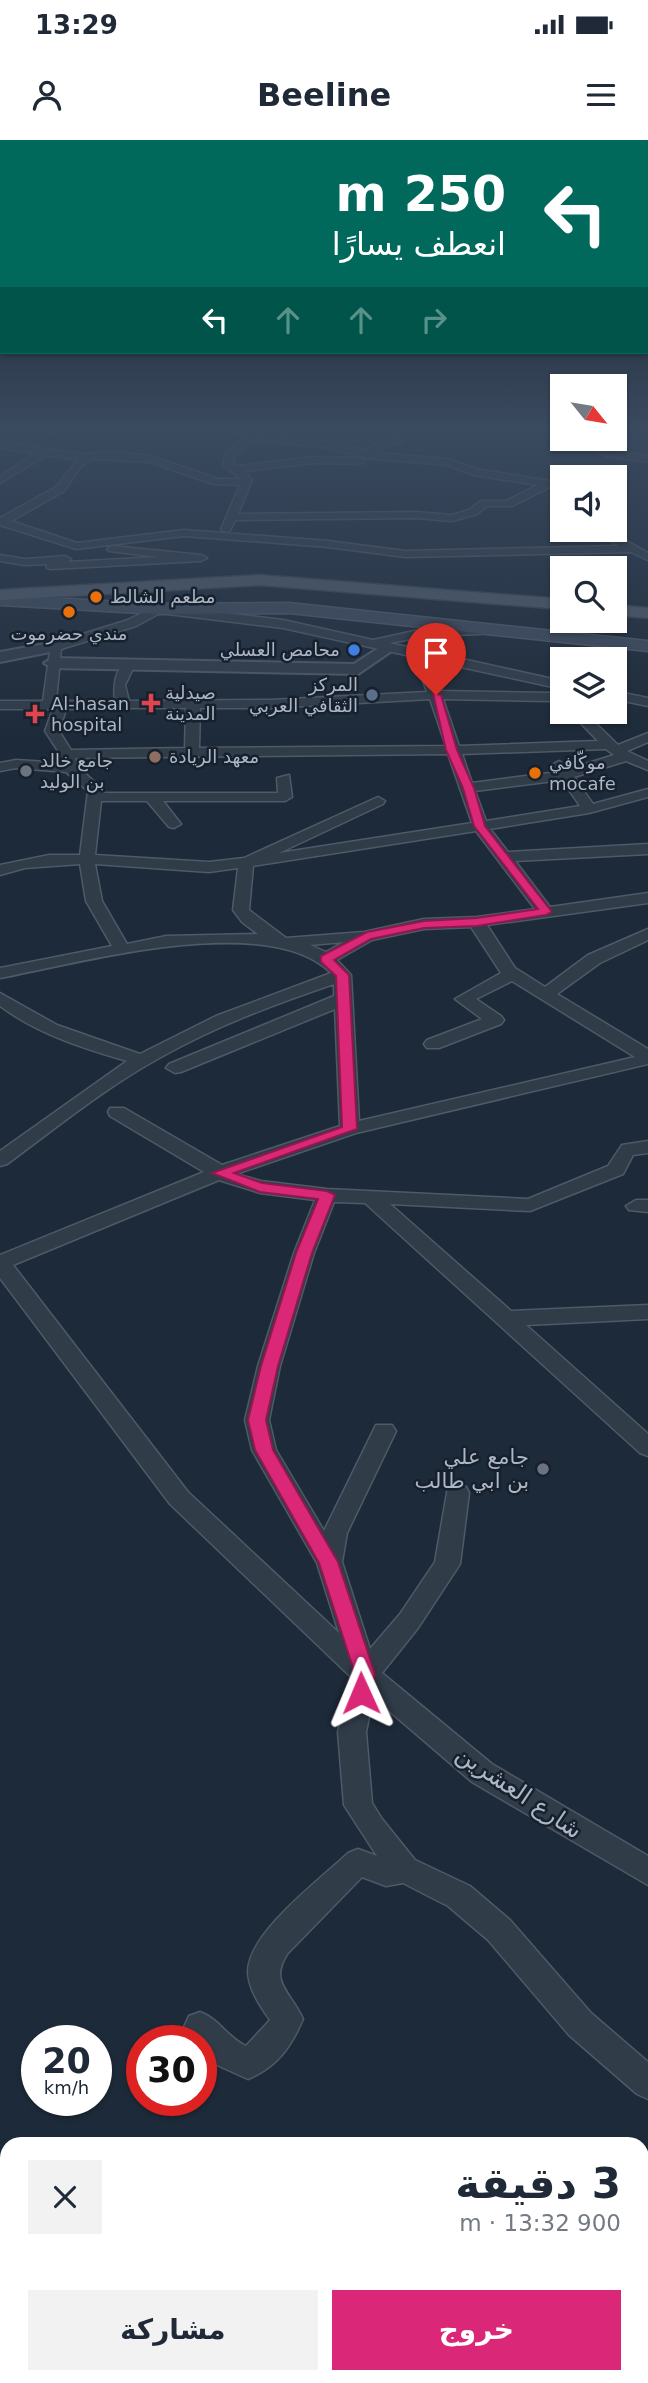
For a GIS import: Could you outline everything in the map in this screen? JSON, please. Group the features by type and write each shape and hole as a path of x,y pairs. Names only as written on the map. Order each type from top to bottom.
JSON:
{"main road":[{"path":"0,592 289,576 550,601"},
{"path":"0,592 259,580 550,601"},
{"path":"0,603 158,609 289,608 648,646"},
{"path":"627,608 648,610"}],"street":[{"path":"32,532 76,546 201,558"},
{"path":"200,534 202,580"},
{"path":"76,546 149,535 224,534 405,554 632,550"},
{"path":"618,542 648,557"},
{"path":"0,558 26,562 140,552"},
{"path":"51,566 201,558"},
{"path":"54,655 132,623 158,609 283,624 420,652 550,690"},
{"path":"0,657 54,655 129,664 358,669 381,646 405,635 480,630"},
{"path":"420,652 436,695 451,750 468,788 480,826 546,912"},
{"path":"54,655 55,704 52,731 68,761 95,790 87,861 94,901 122,950"},
{"path":"123,706 119,685 129,664"},
{"path":"627,686 648,687"},
{"path":"0,705 193,705 550,693"},
{"path":"627,698 648,702"},
{"path":"192,750 193,705"},
{"path":"589,724 617,751 648,766"},
{"path":"468,788 566,775 648,737"},
{"path":"552,748 551,752 589,809"},
{"path":"0,767 192,750 299,753 552,748 617,751"},
{"path":"94,797 285,797 284,778"},
{"path":"0,870 20,863 87,861 212,867 246,863 589,809 648,793"},
{"path":"151,797 169,818 232,797"},
{"path":"246,863 378,801"},
{"path":"505,857 648,849"},
{"path":"246,863 241,910 248,919 279,941 300,946 326,959 342,975 349,1129"},
{"path":"0,973 166,941 279,941 367,936 424,925 477,922 648,898"},
{"path":"477,922 491,949 513,974 648,1058"},
{"path":"546,994 594,959 648,934"},
{"path":"326,959 367,936"},
{"path":"433,1044 495,1020 464,999 513,974"},
{"path":"0,1160 108,1080 142,1060 219,1022 342,975"},
{"path":"0,998 21,1015 60,1036 142,1060"},
{"path":"175,1068 343,999"},
{"path":"0,1263 219,1173 349,1129 648,1058"},
{"path":"117,1112 219,1173 260,1187 370,1198 532,1204 616,1170 622,1152 627,1149 648,1147"},
{"path":"327,1195 304,1253 269,1366 257,1420 264,1450 329,1562 365,1674"},
{"path":"370,1198 648,1447"},
{"name":"شارع العشرين","path":"0,1263 179,1498 365,1674 482,1773 648,1872"},
{"path":"506,1319 648,1312"},
{"path":"329,1562 335,1533 384,1431"},
{"path":"457,1493 447,1564 409,1621 365,1674 352,1732 358,1805 405,1869 459,1896 499,1930 580,2024 648,2083"},
{"path":"217,2043 228,2054 248,2063 258,2058 277,2039 287,2019 266,1989 264,1966 277,1943 358,1862 386,1873 405,1869"}],"place":[{"name":"مطعم الشالط","path":"96,597"},
{"name":"مندي حضرموت","path":"69,612"},
{"name":"محامص العسلي","path":"354,650"},
{"name":"المركز الثقافي العربي","path":"372,695"},
{"name":"صيدلية المدينة","path":"151,703"},
{"name":"Al-hasan hospital","path":"35,714"},
{"name":"معهد الريادة","path":"155,757"},
{"name":"جامع خالد بن الوليد","path":"26,771"},
{"name":"موكّافي mocafe","path":"535,773"},
{"name":"جامع علي بن ابي طالب","path":"543,1469"}],"route":[{"path":"361,1693 365,1674 329,1562 264,1450 257,1420 269,1366 304,1253 327,1195 260,1187 219,1173 349,1129 342,975 326,959 367,936 424,925 477,922 546,912 480,826 468,788 451,750 436,695"}]}
